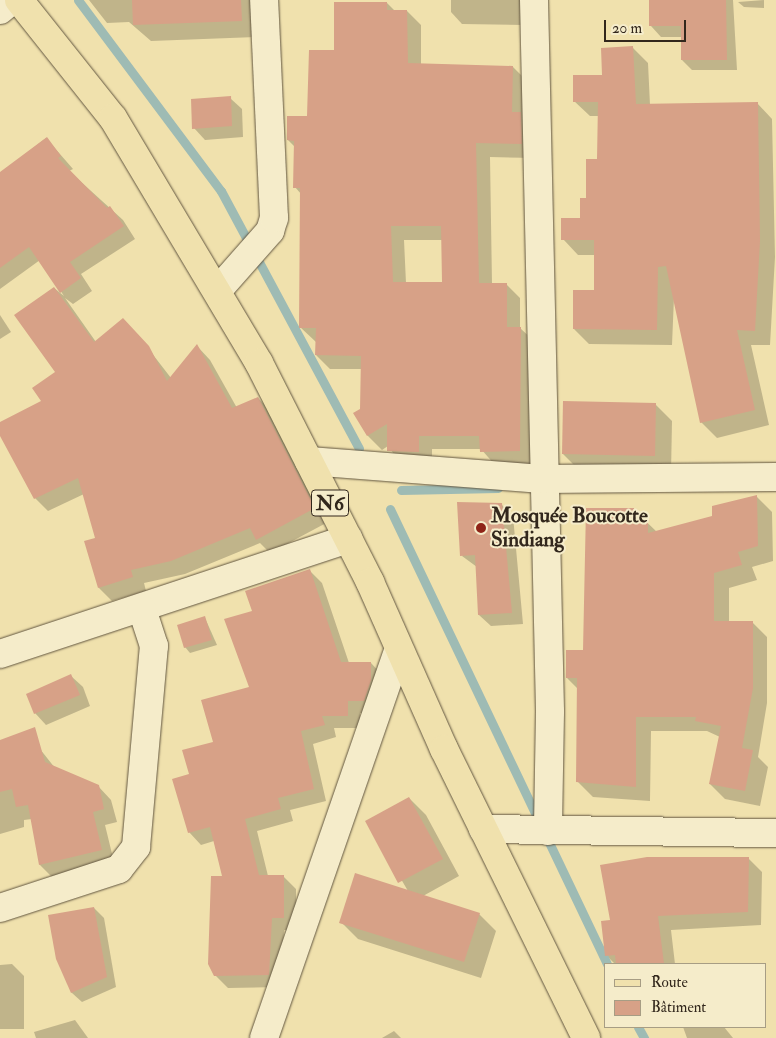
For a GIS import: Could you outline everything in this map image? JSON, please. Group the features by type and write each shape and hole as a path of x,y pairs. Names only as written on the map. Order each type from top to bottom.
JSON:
{"main road":[{"name":"N6","path":"19,0 113,118 218,290 348,539 398,650 483,829 586,1038"}],"street":[{"path":"0,10 12,0"},
{"path":"218,290 270,230 274,218 264,0"},
{"path":"534,0 542,479 546,562 548,831"},
{"path":"308,461 542,479 776,477"},
{"path":"0,654 348,539"},
{"path":"0,908 119,869 136,847 154,646 142,608"},
{"path":"264,1038 398,650"},
{"path":"483,829 776,833"}],"building":[{"path":"132,0 241,0 242,21 133,25"},
{"path":"649,0 726,0 727,60 681,60 681,26 649,26"},
{"path":"334,2 387,2 387,10 407,10 408,63 513,66 512,112 521,112 522,144 476,143 479,283 507,283 507,327 521,327 520,451 480,452 479,436 419,436 419,452 387,451 387,424 367,436 353,413 360,409 361,356 315,355 316,328 299,328 300,188 293,188 294,141 287,140 287,116 307,116 309,50 334,50","holes":["391,226 441,226 442,282 393,282"]},
{"path":"633,46 636,104 758,102 760,241 755,331 737,330 755,410 700,423 666,266 658,267 657,330 573,329 573,290 594,290 594,240 561,240 561,218 580,218 580,198 586,198 586,159 597,159 598,102 573,102 573,75 602,75 601,48"},
{"path":"231,96 232,126 192,129 191,99"},
{"path":"47,137 61,156 58,158 107,208 110,206 124,226 70,262 81,278 60,293 29,247 0,268 0,172"},
{"path":"54,287 94,342 123,318 149,346 167,381 197,344 232,408 258,397 315,508 256,540 250,528 171,561 131,570 133,577 98,588 84,541 95,538 78,478 34,499 0,436 0,422 41,401 32,388 55,372 14,315"},
{"path":"563,401 656,403 655,456 562,454"},
{"path":"757,495 758,546 738,552 742,565 714,573 714,621 753,621 753,688 742,748 753,750 745,791 709,784 721,726 695,721 696,717 636,717 636,787 576,782 577,678 566,678 566,650 583,650 586,508 634,508 634,521 648,521 648,533 712,516 712,506"},
{"path":"457,502 502,503 512,613 478,615 475,555 460,556"},
{"path":"310,569 341,662 371,662 371,680 364,701 348,701 348,716 322,716 325,725 301,731 314,789 278,798 281,809 245,819 259,875 284,875 284,918 272,918 269,975 214,976 208,964 211,876 222,876 210,827 188,833 172,779 189,774 182,750 213,742 201,700 249,687 224,619 252,611 245,591"},
{"path":"205,616 212,640 184,648 177,625"},
{"path":"71,674 80,695 34,714 26,694"},
{"path":"35,727 45,762 99,785 104,809 93,812 102,850 39,865 28,805 16,807 12,789 0,792 0,740"},
{"path":"409,797 443,859 398,883 365,821"},
{"path":"647,857 749,857 748,912 658,916 664,963 616,963 615,955 605,956 601,921 610,920 600,865"},
{"path":"355,873 480,913 464,962 339,923"},
{"path":"94,907 107,977 71,993 56,959 48,915"}],"waterway":[{"path":"78,0 221,191 359,448"},
{"path":"401,490 498,488"},
{"path":"390,509 607,963"},
{"path":"639,1028 644,1038"}],"place":[{"name":"Mosquée Boucotte Sindiang","path":"481,528"}]}
